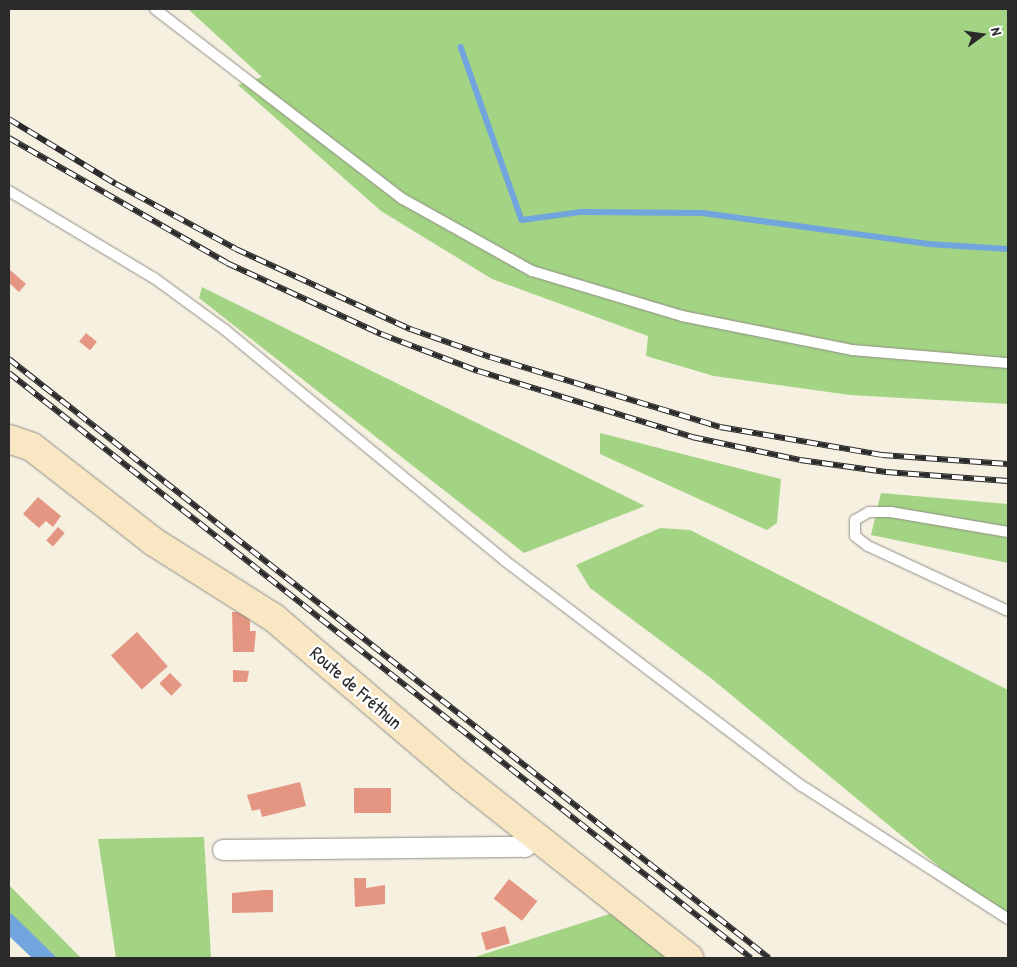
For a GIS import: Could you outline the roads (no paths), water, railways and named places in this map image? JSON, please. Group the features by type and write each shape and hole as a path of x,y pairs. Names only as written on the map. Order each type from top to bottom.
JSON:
{"street":[{"name":"Route de Fréthun","path":"9,439 35,450 154,542 274,618 535,836 689,958"},
{"path":"223,850 525,847 535,836"}],"lane":[{"path":"155,9 403,199 532,271 682,316 852,350 1008,363"},
{"path":"9,190 162,283 224,329 504,560 802,786 1008,919"},
{"path":"1008,532 891,512 869,512 855,520 855,536 868,546 1008,611"}],"water":[{"path":"9,912 57,958 32,958 9,936"}],"waterway":[{"path":"461,47 522,220 581,212 703,213 928,244 1008,249"}],"railway":[{"path":"9,119 116,184 236,249 410,329 490,357 720,427 882,455 1008,464"},
{"path":"9,138 227,263 381,334 478,371 692,437 800,460 886,472 1008,481"},
{"path":"9,359 769,958"},
{"path":"9,373 751,958"}]}
